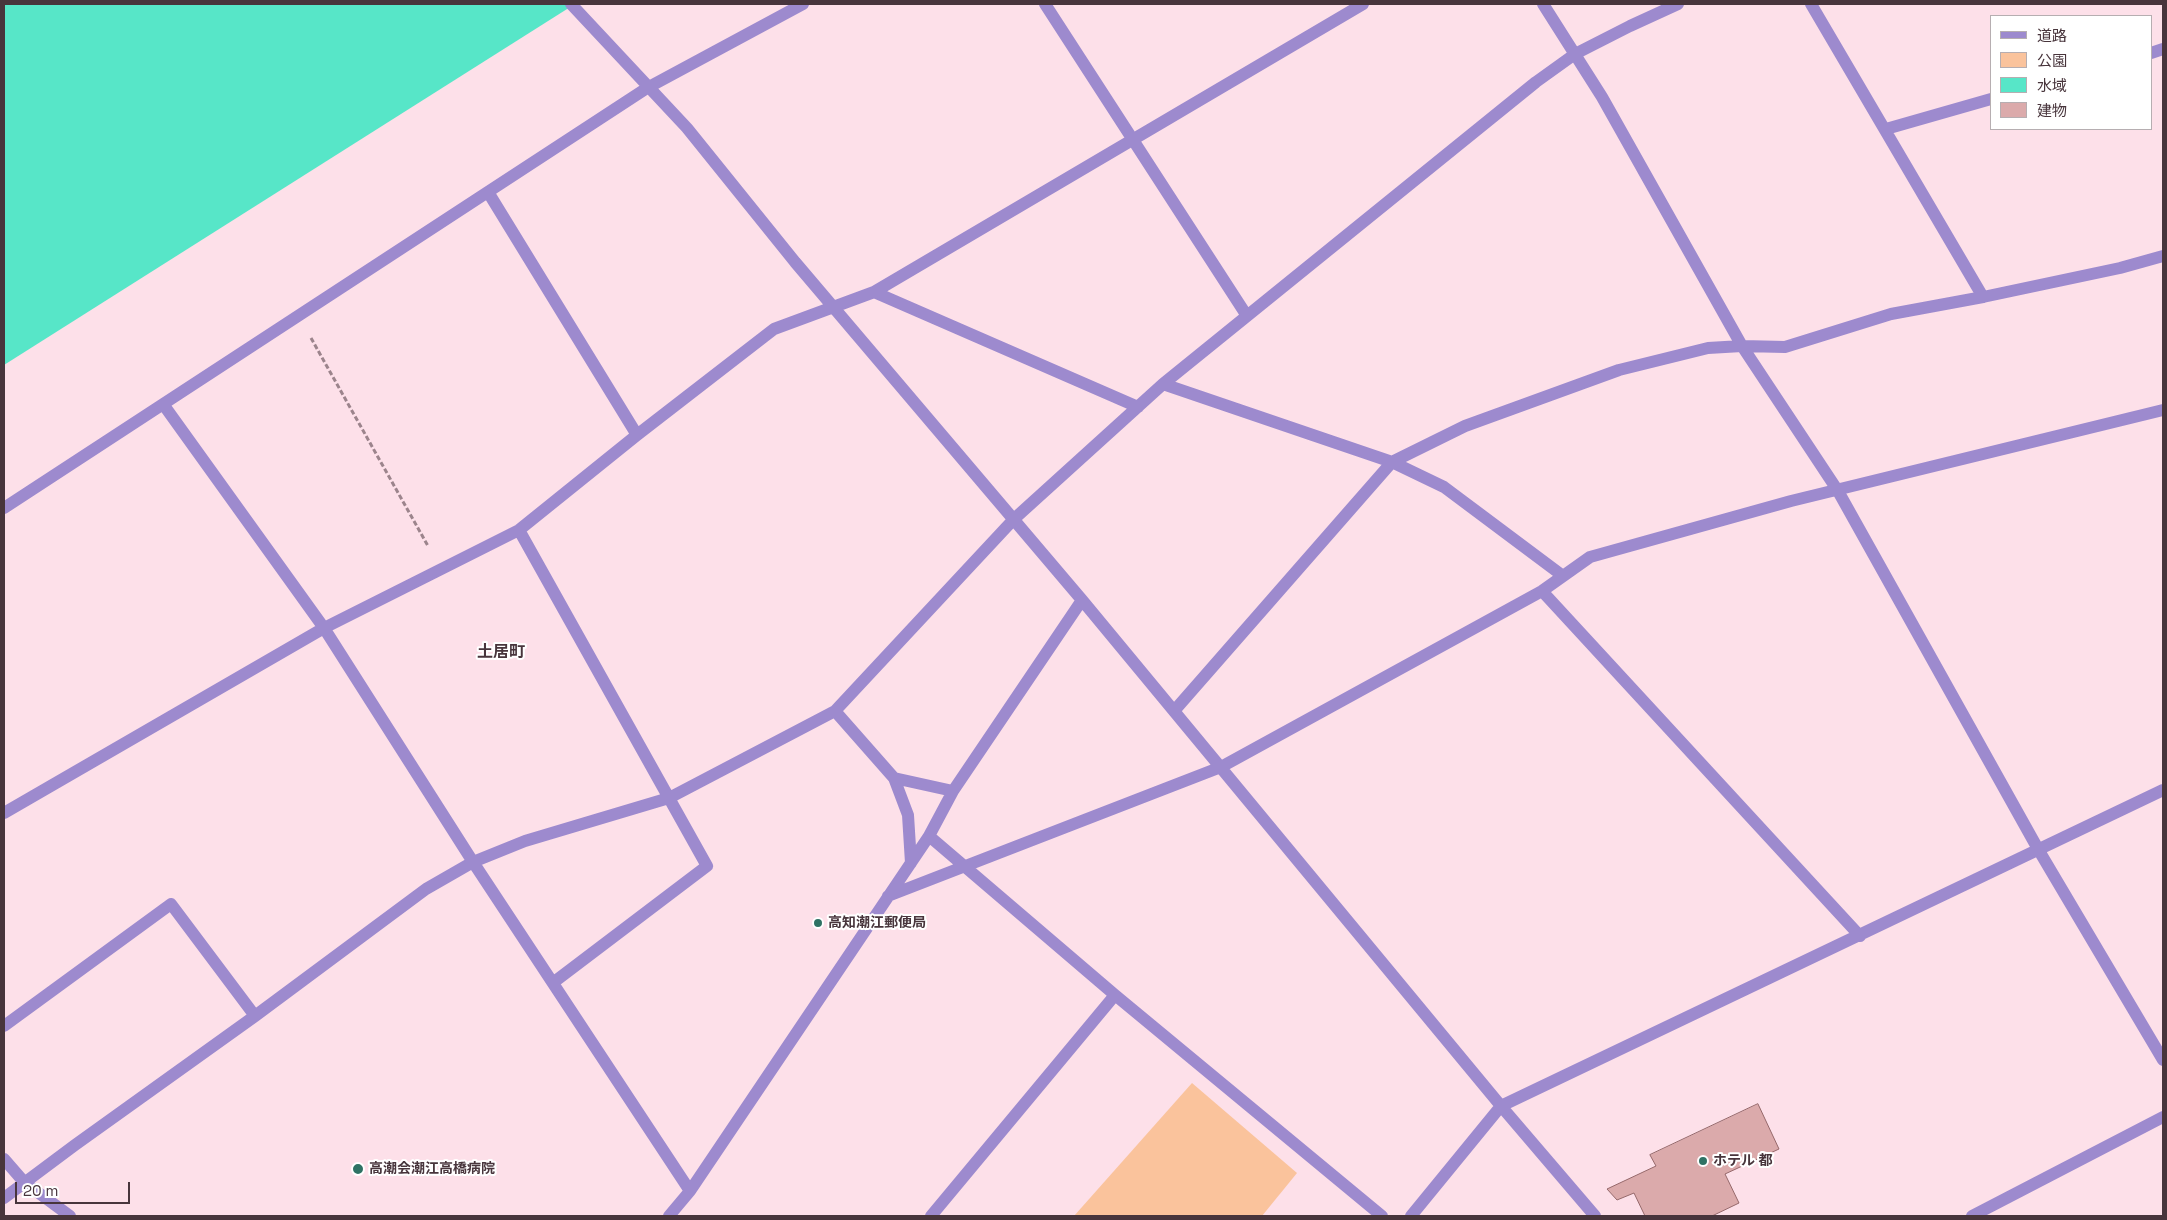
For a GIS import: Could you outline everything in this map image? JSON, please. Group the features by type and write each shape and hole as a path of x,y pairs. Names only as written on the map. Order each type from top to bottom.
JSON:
{"street":[{"path":"571,4 647,88 687,128 833,307 1082,600 1501,1106 1595,1216"},
{"path":"4,508 647,88 803,4"},
{"path":"1045,4 1247,316"},
{"path":"4,813 324,628 519,530 637,435 774,329 874,292 1363,4"},
{"path":"1543,4 1602,97 1742,346 1838,491 2038,849 2163,1060"},
{"path":"4,1198 426,889 473,862 526,841 669,798 835,712 1014,520 1163,384 1536,82 1575,54 1678,4"},
{"path":"1811,4 1886,128 1983,297"},
{"path":"1886,128 1990,98"},
{"path":"488,192 637,435"},
{"path":"1174,711 1392,462 1465,426 1619,370 1708,348 1742,346 1785,347 1890,314 1983,297 2120,268 2163,256"},
{"path":"874,292 1138,407"},
{"path":"1163,384 1392,462 1444,487 1563,576"},
{"path":"163,404 324,628 473,862 554,982 690,1191"},
{"path":"888,896 1221,767 1542,591 1590,558 1791,501 2163,410"},
{"path":"519,530 707,866 554,982"},
{"path":"1542,591 1860,936"},
{"path":"668,1216 690,1191 911,863 929,836 953,791 1082,600"},
{"path":"835,712 894,778 908,815 911,863"},
{"path":"894,778 953,791"},
{"path":"1411,1216 1501,1106 2163,790"},
{"path":"929,836 1115,995 1382,1216"},
{"path":"4,1026 171,904 255,1016"},
{"path":"931,1216 1115,995"},
{"path":"1972,1216 2163,1117"},
{"path":"4,1159 24,1182 70,1216"}],"path":[{"path":"296,317 314,343 442,569"}],"green space":[{"path":"1192,1083 1297,1173 1262,1216 1074,1216"}],"water":[{"path":"4,4 575,4 4,365"}],"building":[{"name":"ホテル 都","path":"1758,1104 1779,1149 1725,1174 1739,1203 1712,1216 1645,1216 1634,1193 1617,1200 1607,1189 1656,1166 1650,1155"}],"place":[{"name":"高知潮江郵便局","path":"818,923"},
{"name":"ホテル 都","path":"1703,1161"},
{"name":"高潮会潮江高橋病院","path":"358,1169"}],"district":[{"name":"土居町","path":"501,653"}]}
